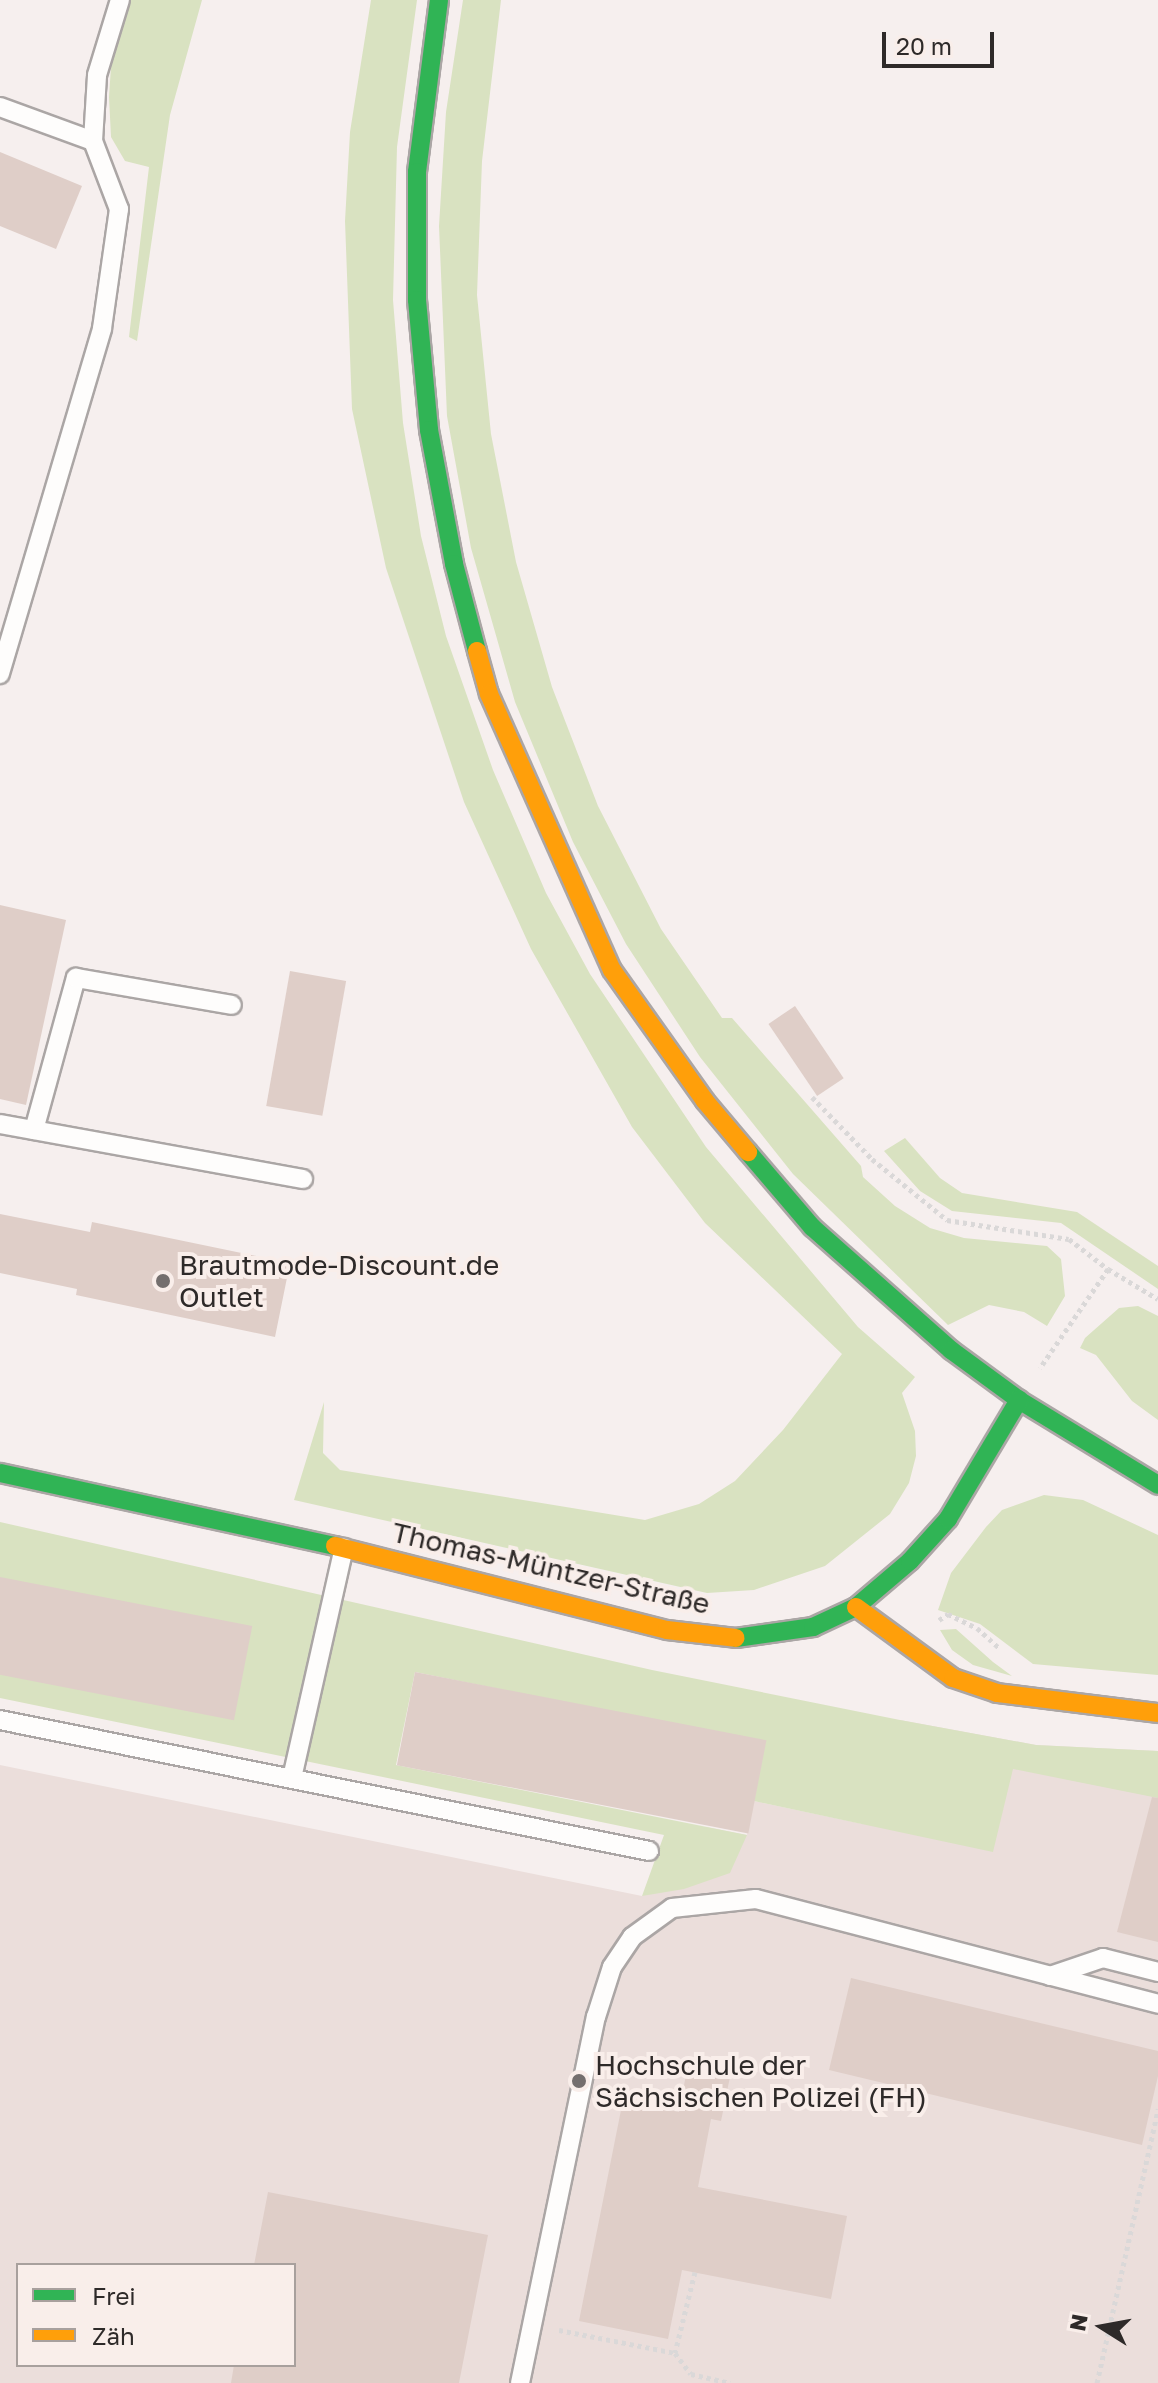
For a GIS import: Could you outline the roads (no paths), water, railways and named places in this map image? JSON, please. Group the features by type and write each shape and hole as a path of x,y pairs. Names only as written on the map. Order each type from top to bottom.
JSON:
{"main road":[{"path":"439,0 417,172 417,300 429,430 451,549 489,694 612,970 705,1101 812,1227 951,1350 1019,1400 1158,1485"},
{"name":"Thomas-Müntzer-Straße","path":"0,1473 344,1548 667,1630 730,1637 813,1627 856,1607 910,1561 948,1519 1019,1400"},
{"path":"856,1607 953,1678 997,1693 1158,1713"}],"lane":[{"path":"0,674 102,329 119,209 93,141 97,75 120,0"},
{"path":"0,107 93,141"},
{"path":"34,1130 76,978 232,1005"},
{"path":"0,1124 303,1179"},
{"path":"292,1778 344,1548"},
{"path":"0,1720 649,1851"},
{"path":"520,2383 596,2017 612,1967 632,1937 672,1908 756,1899 1158,2004"},
{"path":"1050,1976 1103,1958 1158,1972"}],"place":[{"name":"Brautmode-Discount.de Outlet","path":"163,1281"},
{"name":"Hochschule der Sächsischen Polizei (FH)","path":"579,2081"}]}
